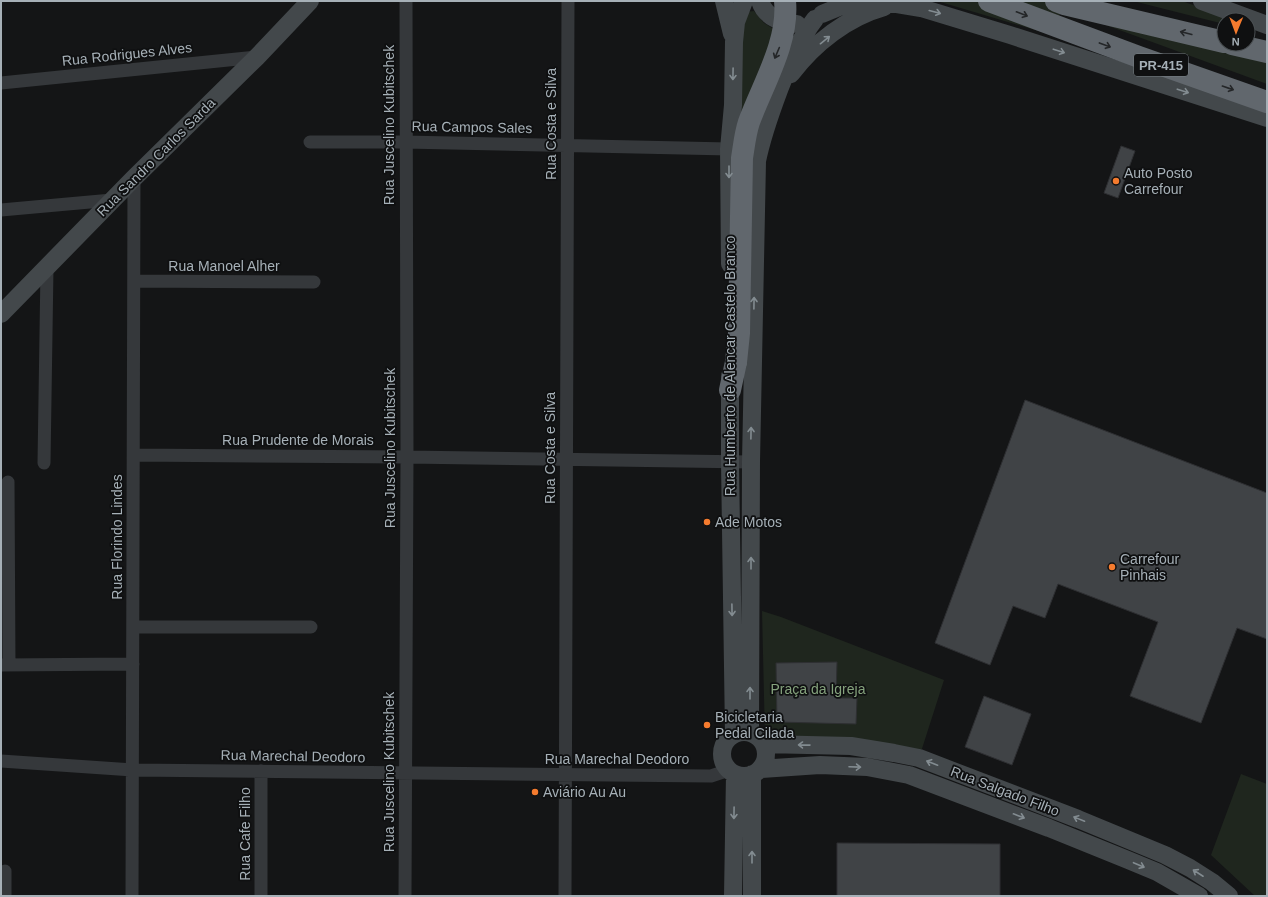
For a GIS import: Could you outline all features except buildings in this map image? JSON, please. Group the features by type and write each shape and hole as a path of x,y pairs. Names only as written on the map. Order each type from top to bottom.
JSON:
{"highway":[{"path":"730,390 736,362 739,333 743,152 749,123 779,48 783,33 785,1"},
{"name":"PR-415","path":"989,1 1267,102"},
{"name":"PR-415","path":"1060,3 1216,40"},
{"path":"1256,49 1267,52"}],"main road":[{"name":"Rua Sandro Carlos Sarda","path":"1,314 112,200 257,57 310,1"},
{"path":"724,1 734,42"},
{"name":"Rua Humberto de Alencar Castelo Branco","path":"742,733 730,462 729,149 733,105 734,42 736,22 744,1"},
{"path":"760,1 765,11 780,21 796,24 808,23 822,11 854,3 897,4 921,8 1267,118"},
{"path":"1202,1 1267,25"},
{"path":"780,89 796,67 814,48 846,24 867,13 897,4"},
{"name":"Rua Humberto de Alencar Castelo Branco","path":"742,733 757,161 766,124 791,59 803,36 822,11"},
{"path":"742,733 756,735 764,744 766,754 766,760 744,772 723,762 721,751 725,741 742,733"},
{"name":"Rua Salgado Filho","path":"764,744 851,746 919,758 1078,819 1165,855 1212,882 1229,896"},
{"path":"890,771 894,753"},
{"name":"Rua Salgado Filho","path":"744,772 820,765 867,767 909,775 1049,828 1157,872 1199,896"},
{"path":"733,896 744,772"},
{"path":"744,772 752,896"},
{"path":"990,805 998,788"}],"street":[{"name":"Rua Juscelino Kubitschek","path":"405,896 407,457 405,142 406,1"},
{"name":"Rua Costa e Silva","path":"565,896 568,1"},
{"name":"Rua Rodrigues Alves","path":"1,83 257,57"},
{"name":"Rua Campos Sales","path":"310,142 405,142 729,149"},
{"name":"Rua Florindo Lindes","path":"132,896 134,178"},
{"path":"1,210 112,200"},
{"path":"44,463 47,268"},
{"name":"Rua Manoel Alher","path":"134,281 314,282"},
{"name":"Rua Prudente de Morais","path":"134,455 750,462"},
{"path":"8,482 5,665 133,664"},
{"path":"133,626 311,627"},
{"name":"Rua Marechal Deodoro","path":"1,761 133,770 711,776 744,772"},
{"name":"Rua Cafe Filho","path":"261,771 261,896"},
{"path":"5,871 5,896"}],"green space":[{"path":"937,1 1065,1 1052,35"},
{"path":"1133,1 1182,1 1216,13 1216,22"},
{"path":"754,11 764,23 777,31 741,134 741,40 745,12"},
{"path":"1092,20 1216,50 1216,52 1225,52 1267,62 1267,84"},
{"name":"Praça da Igreja","path":"762,611 944,680 919,758 765,739"},
{"path":"1241,774 1267,784 1267,896 1255,896 1211,855"}],"place":[{"name":"Auto Posto Carrefour","path":"1116,181"},
{"name":"Ade Motos","path":"707,522"},
{"name":"Carrefour Pinhais","path":"1112,567"},
{"name":"Bicicletaria Pedal Cilada","path":"707,725"},
{"name":"Aviário Au Au","path":"535,792"}]}
